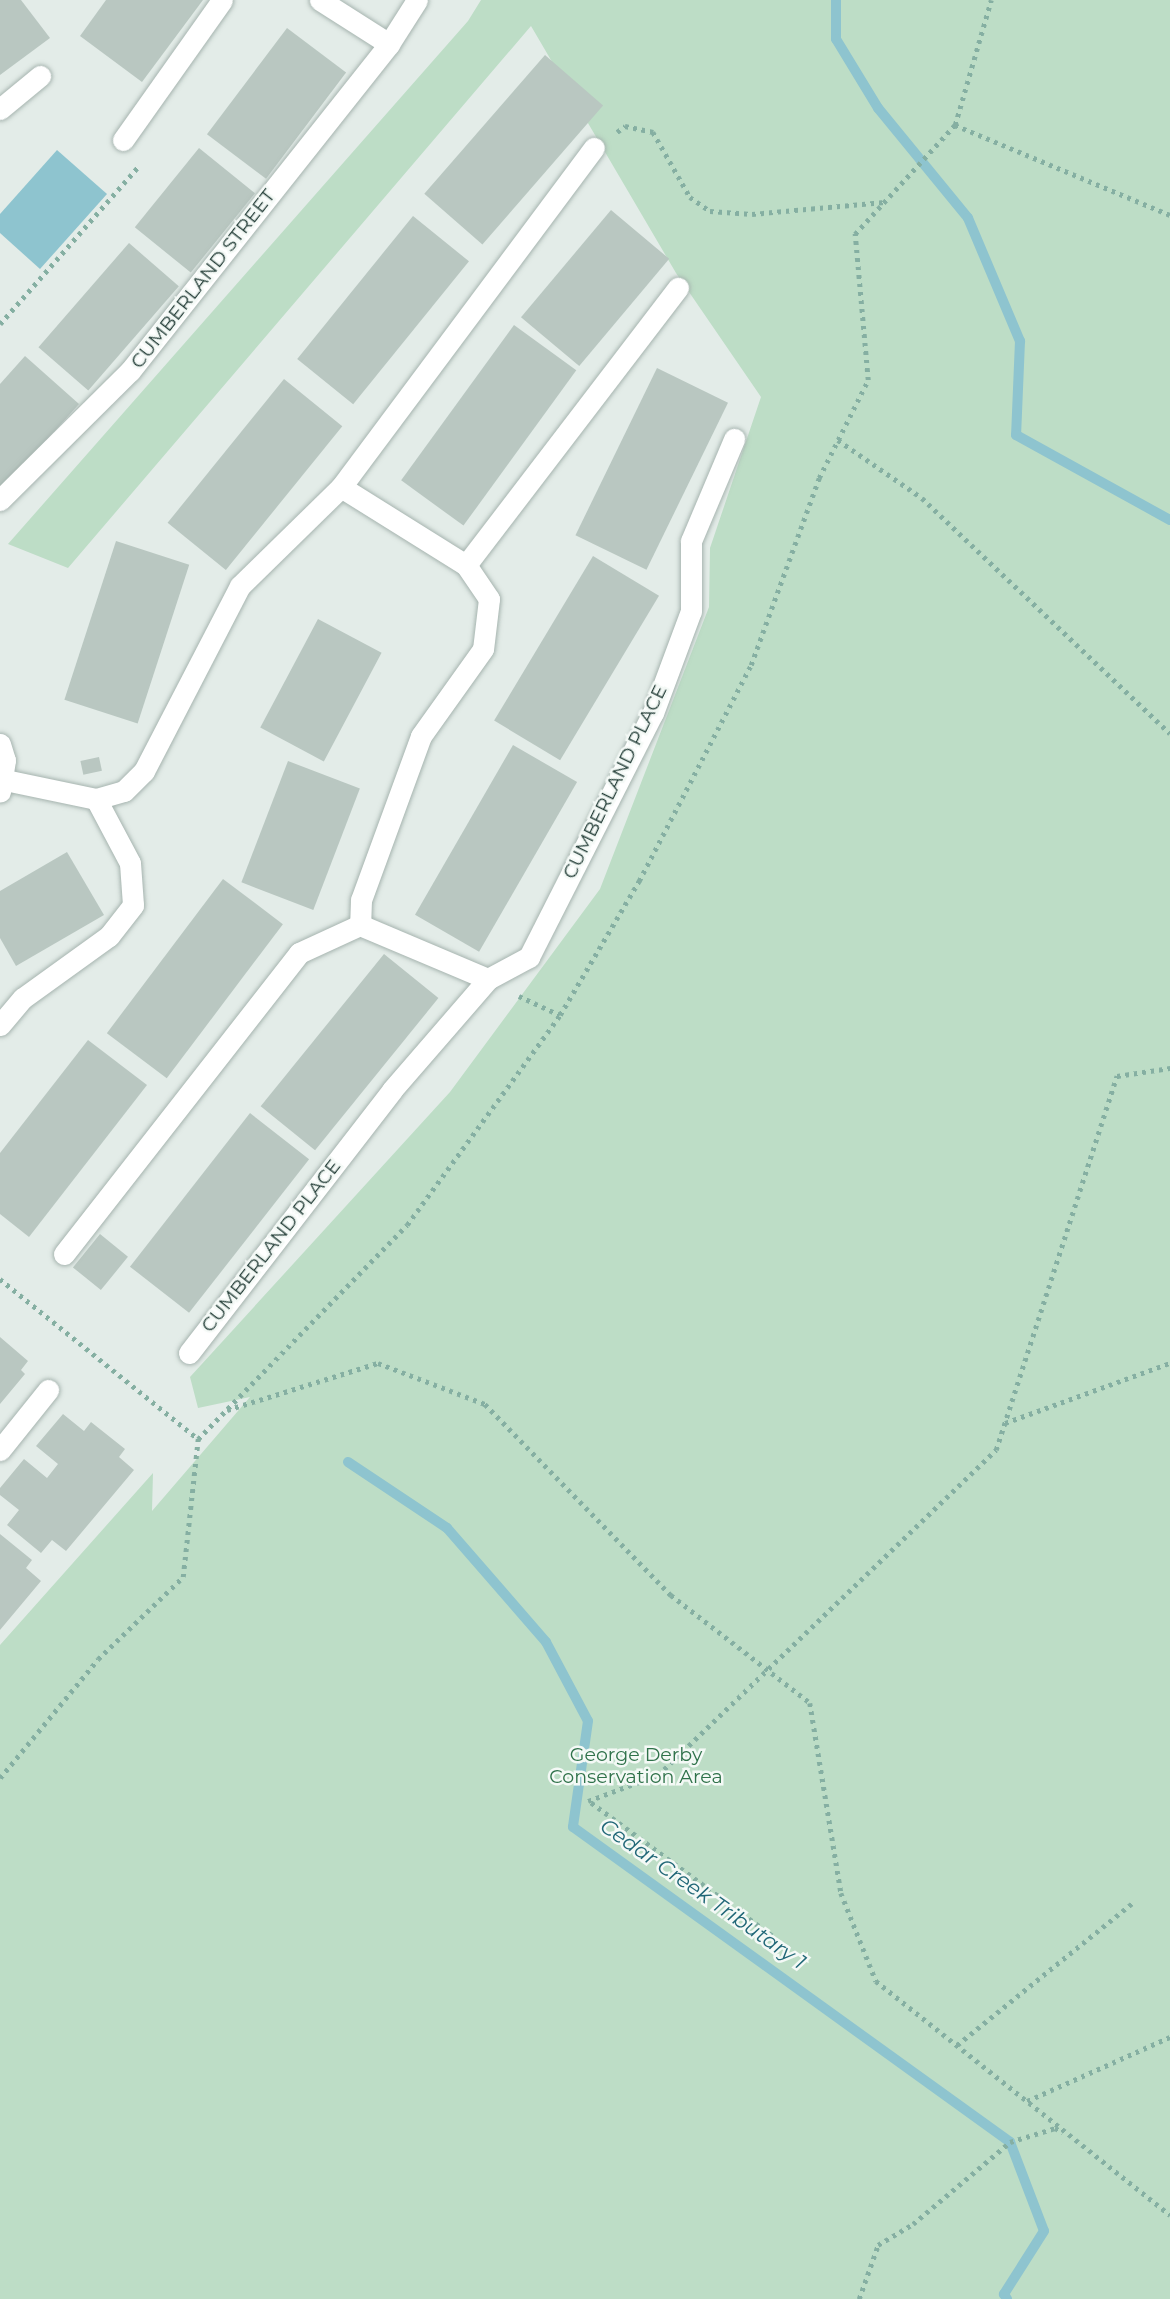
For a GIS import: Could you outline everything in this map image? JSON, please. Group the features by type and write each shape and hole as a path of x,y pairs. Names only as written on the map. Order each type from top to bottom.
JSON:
{"street":[{"path":"123,139 222,0"},
{"path":"320,0 389,44"},
{"name":"CUMBERLAND STREET","path":"0,499 130,371 389,44 417,0"},
{"path":"0,109 40,76"},
{"path":"0,744 2,786 96,799 124,791 144,771 240,586 341,487 594,148"},
{"path":"466,565 678,288"},
{"name":"CUMBERLAND PLACE","path":"189,1353 392,1090 488,979 529,957 653,713 691,611 691,541 734,439"},
{"path":"341,487 466,565 489,599 483,649 421,736 361,900 360,925"},
{"path":"0,1025 23,998 109,936 133,905 130,863 96,799"},
{"path":"64,1254 299,953 360,925 488,979"},
{"path":"0,1450 47,1390"}],"path":[{"path":"908,175 954,125 991,0"},
{"path":"954,125 1170,215"},
{"path":"625,126 653,132 690,197 710,211 752,214 884,202"},
{"path":"0,324 144,159 123,139"},
{"path":"838,440 922,498 1170,733"},
{"path":"513,993 560,1015"},
{"path":"772,1936 588,1801 658,1775 996,1450 1117,1076 1170,1068"},
{"path":"0,1279 198,1439 183,1577 98,1659 0,1777"},
{"path":"225,1411 379,1363 485,1404 671,1595 810,1703 841,1893 876,1981 1170,2215"},
{"path":"1005,1423 1170,1363"},
{"path":"957,2045 1135,1901"},
{"path":"1027,2101 1170,2037"},
{"path":"859,2299 878,2245 913,2224 1010,2142 1055,2128 1070,2135"}],"green space":[{"name":"George Derby Conservation Area","path":"481,0 1170,0 1170,2299 0,2299 0,1645 153,1473 152,1511 250,1397 198,1408 190,1377 450,1092 600,889 709,607 710,548 761,397 676,273 531,26 68,568 8,544 468,21"}],"water":[{"path":"57,150 107,194 40,269 0,233 0,214"}],"building":[{"path":"0,0 21,0 50,38 0,75"},
{"path":"106,0 203,0 142,82 80,36"},
{"path":"287,28 346,73 266,179 207,134"},
{"path":"545,55 603,106 482,244 424,194"},
{"path":"199,148 255,193 191,273 135,227"},
{"path":"611,210 669,259 579,366 521,317"},
{"path":"413,216 469,261 353,404 297,359"},
{"path":"129,243 179,286 88,390 38,347"},
{"path":"514,325 576,370 463,526 401,480"},
{"path":"25,356 79,404 0,492 0,384"},
{"path":"657,368 728,403 646,570 575,535"},
{"path":"284,379 342,426 226,570 168,523"},
{"path":"116,541 189,565 138,724 64,700"},
{"path":"593,556 659,596 560,760 494,721"},
{"path":"318,619 382,653 324,761 260,728"},
{"path":"513,745 577,782 479,952 415,915"},
{"path":"99,757 102,771 83,775 80,761"},
{"path":"288,761 360,789 313,910 241,882"},
{"path":"67,852 104,915 16,966 0,938 0,891"},
{"path":"223,879 283,924 167,1078 107,1033"},
{"path":"384,954 438,998 315,1150 261,1106"},
{"path":"88,1040 147,1085 29,1237 0,1214 0,1153"},
{"path":"250,1113 309,1159 189,1313 130,1267"},
{"path":"100,1234 128,1257 101,1290 73,1267"},
{"path":"0,1337 28,1361 21,1370 25,1374 0,1404"},
{"path":"63,1414 84,1431 91,1422 125,1449 119,1457 134,1470 66,1551 52,1540 41,1553 7,1525 19,1510 0,1495 0,1488 24,1459 47,1478 58,1464 36,1446"},
{"path":"0,1534 32,1560 26,1568 41,1581 0,1630"}],"waterway":[{"path":"836,0 836,39 878,108 968,218 1020,341 1016,435 1170,520"},
{"name":"Cedar Creek Tributary 1","path":"348,1462 447,1528 546,1642 588,1721 573,1827 1010,2142 1044,2231 1004,2294 1007,2299"}]}
